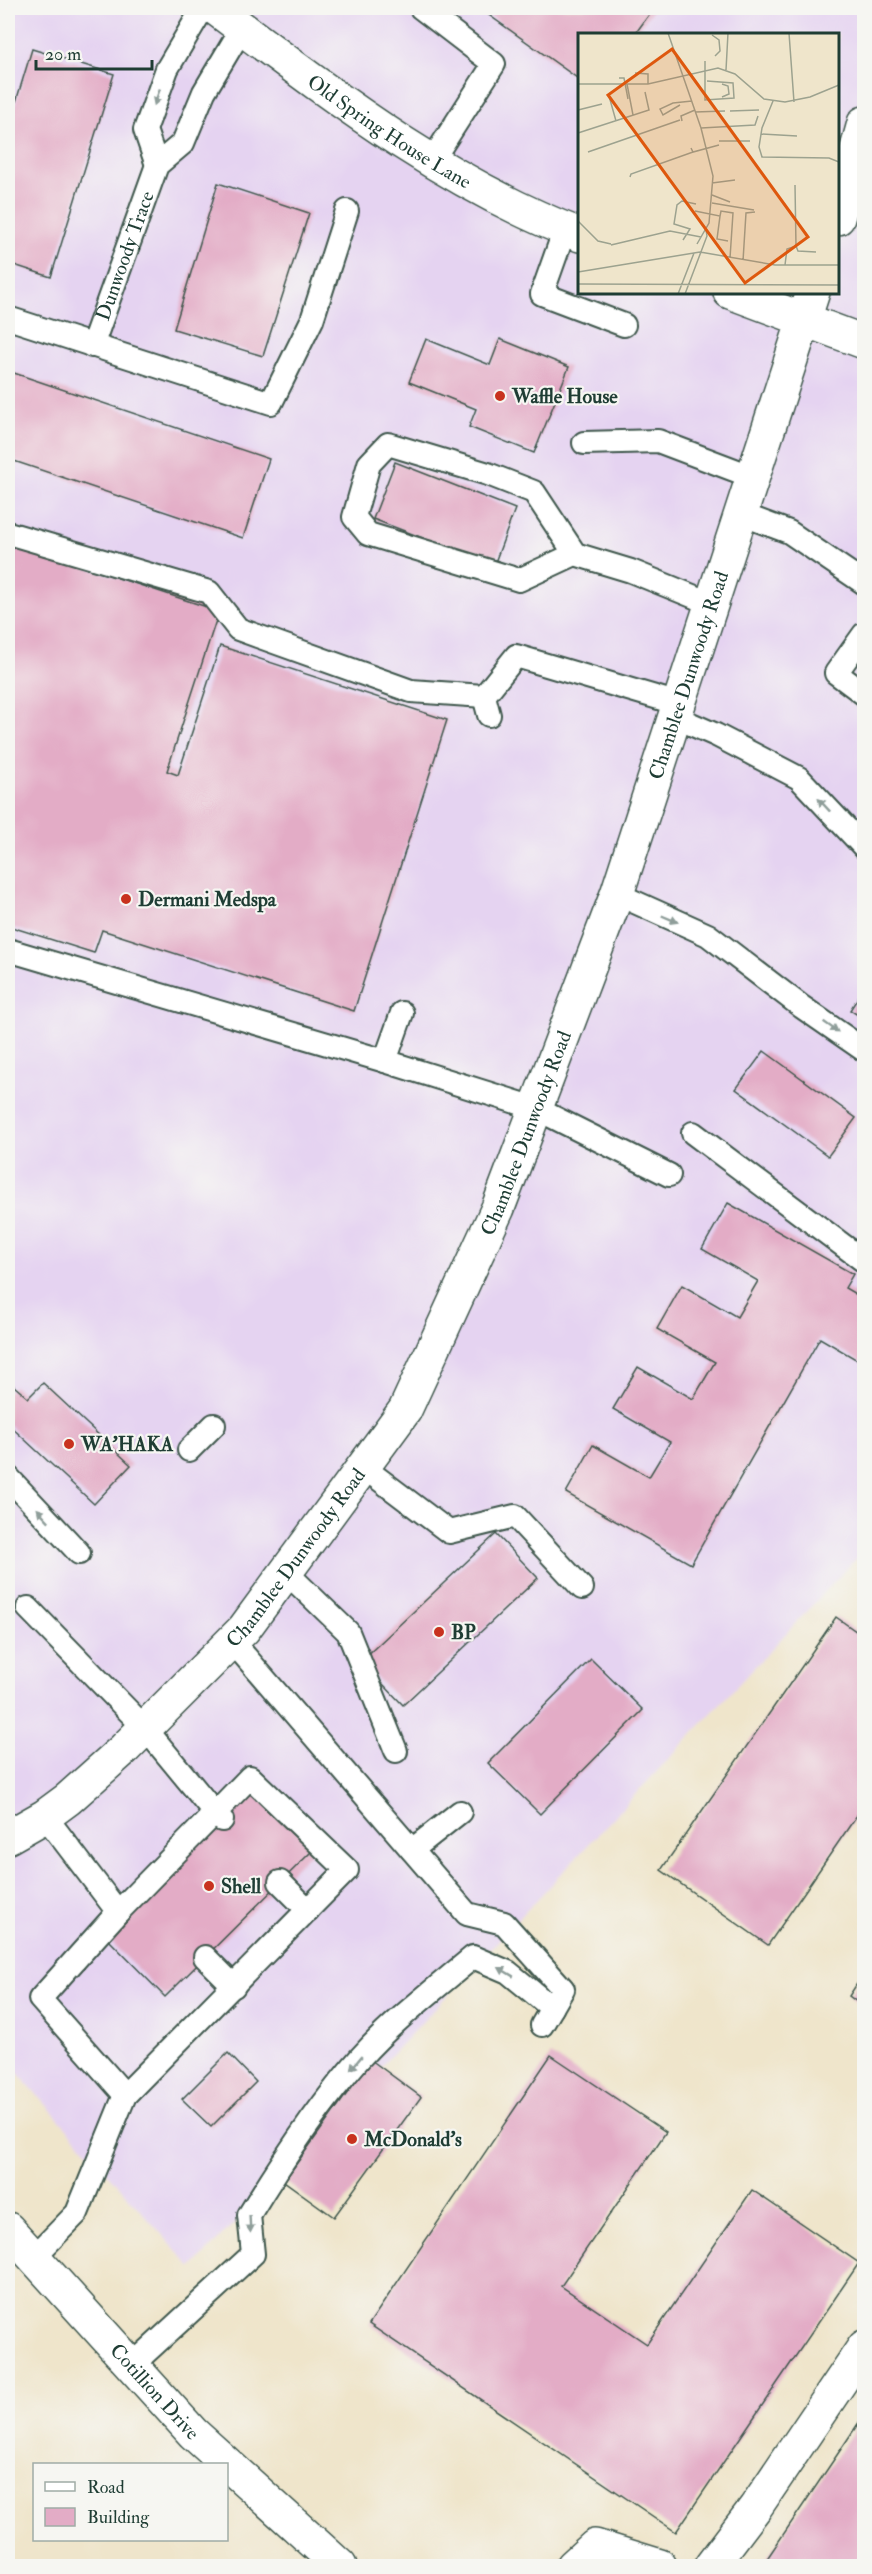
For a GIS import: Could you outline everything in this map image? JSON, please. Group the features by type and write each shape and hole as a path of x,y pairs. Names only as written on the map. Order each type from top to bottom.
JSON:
{"street":[{"name":"Old Spring House Lane","path":"214,8 402,144 498,198 572,232"},
{"path":"839,211 864,123"},
{"path":"741,294 809,307 864,342"},
{"name":"Chamblee Dunwoody Road","path":"8,1837 45,1816 84,1785 244,1629 405,1410 498,1208 617,894 809,307"},
{"name":"Cotillion Drive","path":"8,2229 130,2367 193,2433 226,2463"},
{"path":"711,2566 755,2508 864,2347"},
{"name":"Cotillion Drive","path":"228,2465 340,2566"},
{"path":"573,2566 595,2546 660,2566"}],"lane":[{"name":"Dunwoody Trace","path":"158,165 145,130 167,69 203,8"},
{"path":"421,8 494,64 431,162"},
{"name":"Dunwoody Trace","path":"92,346 158,165 183,142 204,92 242,28"},
{"path":"8,318 271,403 312,320 347,211"},
{"path":"572,232 542,294 624,325"},
{"path":"584,443 658,441 753,477"},
{"path":"575,554 519,580 368,534 354,517 369,464 388,444 488,474 534,492 575,554 631,571 712,604"},
{"path":"741,514 789,532 864,583"},
{"path":"8,533 209,592 238,629 411,691 486,705 516,656 677,711 716,735 799,778 864,848"},
{"path":"861,647 836,673 864,694"},
{"path":"617,894 708,935 802,1007 864,1050"},
{"path":"8,950 385,1061 535,1108 669,1175"},
{"path":"385,1061 402,1013"},
{"path":"693,1134 864,1261"},
{"path":"189,1450 214,1425"},
{"path":"363,1467 449,1532 515,1516 582,1588"},
{"path":"8,1477 80,1553"},
{"path":"286,1572 348,1632 396,1751"},
{"path":"28,1608 145,1728 219,1816"},
{"path":"130,2367 253,2254 249,2215 327,2098 391,2027 473,1957 508,1972 547,2017 563,1989 504,1923 467,1914 232,1641"},
{"path":"33,2258 77,2212 125,2095 347,1870 250,1777 219,1816 143,1893 118,1912 40,1999 125,2095"},
{"path":"412,1850 460,1812"},
{"path":"45,1816 118,1912"},
{"path":"280,1882 308,1910"},
{"path":"205,1957 234,1986"}],"shaded area":[{"path":"8,8 864,8 864,1550 192,2268 8,2062"}],"building":[{"path":"479,8 654,8 636,33 578,33 578,79"},
{"path":"32,49 114,74 51,277 8,263 8,128"},
{"path":"218,183 309,213 263,356 174,329"},
{"name":"Waffle House","path":"426,339 490,365 500,339 569,367 534,453 469,427 476,409 409,382"},
{"path":"8,371 269,459 243,538 8,459"},
{"path":"395,462 515,509 494,565 373,519"},
{"path":"8,542 219,611 167,771 178,775 220,646 447,720 354,1011 102,930 94,953 8,926"},
{"path":"864,988 864,1019 850,1010"},
{"path":"764,1051 856,1118 828,1156 736,1089"},
{"path":"728,1203 853,1274 845,1288 864,1299 864,1364 820,1338 691,1564 566,1493 593,1445 649,1477 670,1442 613,1409 638,1367 693,1399 715,1362 657,1329 682,1285 737,1317 758,1281 702,1249"},
{"name":"WA'HAKA","path":"43,1383 131,1465 94,1504 8,1424 8,1393 14,1386 28,1398"},
{"path":"496,1534 538,1578 403,1705 361,1661"},
{"path":"836,1617 864,1637 864,1805 768,1945 661,1870"},
{"path":"591,1659 643,1710 540,1814 488,1763"},
{"path":"254,1788 315,1848 165,1997 105,1936"},
{"path":"864,1973 864,2007 849,1996"},
{"path":"228,2053 256,2082 211,2127 182,2099"},
{"path":"551,2055 666,2132 561,2286 647,2344 752,2190 859,2263 676,2532 369,2324"},
{"name":"McDonald's","path":"371,2060 421,2097 334,2217 284,2181"},
{"path":"864,2415 864,2566 762,2566"}],"place":[{"name":"Waffle House","path":"500,396"},
{"name":"Dermani Medspa","path":"126,899"},
{"name":"WA'HAKA","path":"69,1444"},
{"name":"BP","path":"439,1632"},
{"name":"Shell","path":"209,1886"},
{"name":"McDonald's","path":"352,2139"}]}
